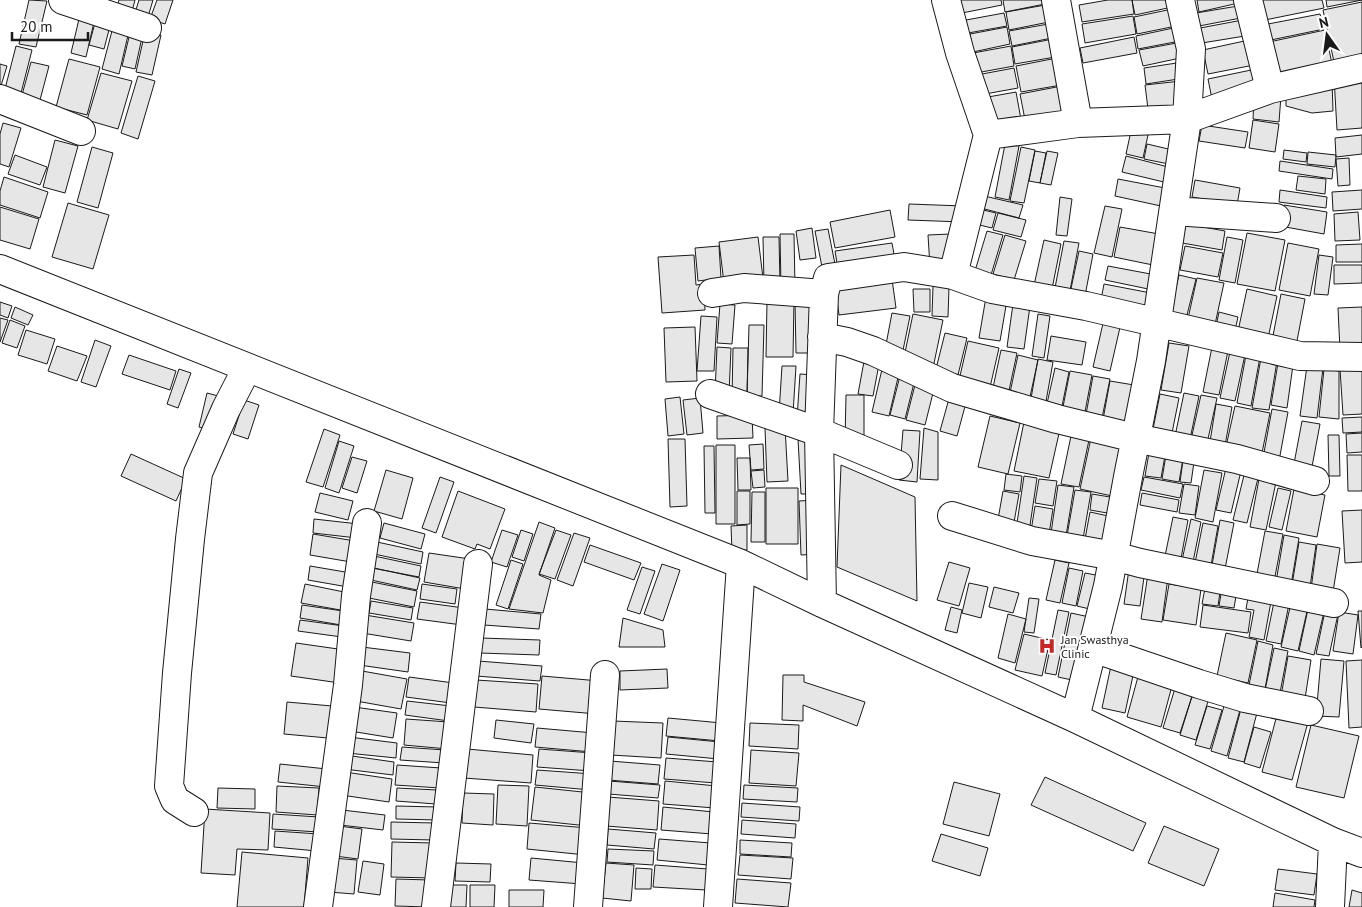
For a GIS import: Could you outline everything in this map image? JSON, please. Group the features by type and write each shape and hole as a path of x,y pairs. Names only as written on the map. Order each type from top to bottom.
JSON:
{"street":[{"path":"63,0 147,28"},
{"path":"946,0 960,53 988,135 953,275"},
{"path":"1056,0 1078,124"},
{"path":"1075,718 1114,556 1151,361 1174,211 1187,119 1191,48 1180,0"},
{"path":"1248,0 1270,89"},
{"path":"988,135 1078,124 1187,119 1270,89 1362,68"},
{"path":"0,99 81,131"},
{"path":"1174,211 1276,218"},
{"path":"822,603 819,432 824,294 828,278 904,267 953,275 992,289 1086,306 1300,356 1362,356"},
{"path":"0,269 742,564 822,603 1075,718 1333,842 1362,853"},
{"path":"712,292 744,288 824,294"},
{"path":"822,337 847,342 873,351 952,388 1056,419 1236,459 1315,481"},
{"path":"194,812 175,800 169,786 177,673 190,539 198,473 226,409 247,368"},
{"path":"710,394 819,432 898,465"},
{"path":"952,516 1032,541 1114,556 1334,603"},
{"path":"318,907 329,834 348,685 356,596 367,523"},
{"path":"436,907 478,564"},
{"path":"718,907 742,564"},
{"path":"1093,648 1245,698 1309,711"},
{"path":"588,907 605,675"},
{"path":"1330,907 1333,842"}],"building":[{"path":"29,0 47,1 36,47 19,44"},
{"path":"119,0 135,0 131,15 116,10"},
{"path":"139,0 153,0 147,20 134,16"},
{"path":"157,0 173,0 165,24 150,19"},
{"path":"955,0 1001,0 1002,5 957,14"},
{"path":"1003,0 1050,0 1050,3 1005,12"},
{"path":"1108,0 1132,0 1134,14 1082,22 1079,5"},
{"path":"1132,0 1176,0 1177,6 1135,15"},
{"path":"1197,0 1243,0 1243,2 1199,12"},
{"path":"1260,0 1322,0 1324,8 1265,20"},
{"path":"1326,0 1362,0 1327,7"},
{"path":"1362,2 1362,56 1334,62 1323,10"},
{"path":"1051,4 1054,21 1009,30 1006,12"},
{"path":"1244,5 1246,17 1199,26 1196,13"},
{"path":"1177,8 1181,25 1137,34 1134,17"},
{"path":"1004,13 1007,26 968,33 966,20"},
{"path":"1320,14 1324,29 1266,41 1263,25"},
{"path":"1133,16 1136,34 1085,43 1082,24"},
{"path":"79,19 94,22 86,57 71,53"},
{"path":"1248,19 1251,35 1202,43 1200,28"},
{"path":"95,23 110,26 104,49 89,45"},
{"path":"1054,23 1057,37 1012,46 1009,31"},
{"path":"113,27 129,31 119,74 102,69"},
{"path":"1007,27 1010,44 973,52 970,34"},
{"path":"1178,27 1180,41 1138,49 1136,36"},
{"path":"131,29 143,33 135,69 122,66"},
{"path":"1325,30 1332,64 1276,76 1269,42"},
{"path":"145,32 161,35 152,75 136,72"},
{"path":"1134,37 1137,53 1083,63 1080,48"},
{"path":"1058,38 1061,56 1015,64 1012,47"},
{"path":"1249,40 1254,65 1208,74 1203,50"},
{"path":"1182,42 1185,57 1143,66 1139,50"},
{"path":"16,46 32,50 21,93 5,89"},
{"path":"1011,46 1014,66 976,73 973,53"},
{"path":"1062,57 1067,84 1021,92 1016,66"},
{"path":"69,59 100,67 87,115 56,107"},
{"path":"31,62 49,66 40,100 22,95"},
{"path":"1183,62 1185,78 1146,84 1144,68"},
{"path":"0,64 7,66 0,89"},
{"path":"1014,68 1018,88 985,94 982,74"},
{"path":"1256,69 1260,90 1212,99 1208,79"},
{"path":"101,73 132,81 118,129 87,120"},
{"path":"1362,75 1362,128 1337,130 1334,77"},
{"path":"138,76 155,81 138,139 121,133"},
{"path":"1181,81 1184,105 1148,109 1145,85"},
{"path":"1332,81 1333,111 1312,113 1286,106 1286,91"},
{"path":"1067,85 1072,116 1026,125 1020,94"},
{"path":"1016,92 1022,125 994,131 988,97"},
{"path":"1281,96 1279,122 1253,119 1254,98"},
{"path":"1253,120 1279,124 1275,152 1249,148"},
{"path":"3,123 21,128 9,167 0,164 0,134"},
{"path":"1202,125 1248,132 1245,148 1199,141"},
{"path":"1131,131 1148,135 1143,158 1126,154"},
{"path":"1362,135 1362,154 1336,157 1335,138"},
{"path":"55,140 78,146 65,193 43,187"},
{"path":"1005,144 1019,146 1009,200 995,197"},
{"path":"1147,144 1177,151 1174,165 1144,159"},
{"path":"92,147 113,153 98,208 77,202"},
{"path":"1021,147 1035,150 1024,203 1010,201"},
{"path":"1284,150 1307,153 1306,162 1283,159"},
{"path":"1035,151 1046,153 1040,183 1029,181"},
{"path":"1047,151 1058,153 1051,185 1040,183"},
{"path":"1308,152 1336,155 1335,167 1307,164"},
{"path":"15,155 47,167 40,185 8,174"},
{"path":"1126,156 1172,168 1168,183 1122,172"},
{"path":"1349,158 1350,185 1338,186 1336,159"},
{"path":"1280,161 1333,169 1332,179 1279,171"},
{"path":"1298,176 1326,179 1325,194 1296,190"},
{"path":"4,177 48,192 40,218 0,205 0,191"},
{"path":"1118,179 1165,188 1161,206 1115,196"},
{"path":"1195,180 1240,188 1237,205 1192,197"},
{"path":"1280,190 1327,197 1326,208 1279,202"},
{"path":"1362,190 1362,209 1333,211 1332,192"},
{"path":"980,195 1023,205 1019,218 977,207"},
{"path":"1060,197 1072,199 1067,236 1056,235"},
{"path":"68,203 109,215 93,269 52,257"},
{"path":"909,204 963,206 963,222 908,220"},
{"path":"1284,205 1327,212 1324,234 1280,226"},
{"path":"1105,206 1122,209 1112,257 1094,253"},
{"path":"0,207 39,219 30,249 0,240"},
{"path":"975,208 996,213 992,228 971,223"},
{"path":"890,210 895,237 835,248 830,222"},
{"path":"1358,212 1360,240 1335,241 1334,214"},
{"path":"998,213 1026,220 1021,237 993,230"},
{"path":"1186,224 1225,231 1222,250 1182,243"},
{"path":"1120,227 1159,234 1153,265 1114,257"},
{"path":"812,228 816,258 800,260 796,231"},
{"path":"828,229 835,264 822,267 815,231"},
{"path":"987,231 1003,235 991,275 975,271"},
{"path":"1247,233 1285,240 1275,291 1237,284"},
{"path":"780,234 794,234 795,288 781,288"},
{"path":"950,234 951,266 930,267 928,235"},
{"path":"1005,235 1026,241 1014,280 993,274"},
{"path":"758,237 763,278 724,283 719,242"},
{"path":"763,237 779,237 780,284 764,284"},
{"path":"1227,237 1243,240 1235,283 1219,280"},
{"path":"1044,240 1061,244 1051,294 1033,290"},
{"path":"1064,241 1079,243 1069,296 1054,293"},
{"path":"892,243 895,260 838,269 835,251"},
{"path":"1288,243 1319,249 1310,296 1279,290"},
{"path":"1362,244 1362,262 1336,262 1336,245"},
{"path":"719,246 721,278 698,281 695,248"},
{"path":"1185,246 1223,253 1218,277 1180,270"},
{"path":"1079,251 1093,254 1084,301 1069,298"},
{"path":"694,255 696,285 704,284 705,310 662,313 658,257"},
{"path":"1319,255 1333,257 1328,295 1314,294"},
{"path":"1334,265 1362,265 1362,283 1334,284"},
{"path":"1108,266 1156,275 1153,290 1105,280"},
{"path":"1179,275 1196,279 1185,323 1169,319"},
{"path":"1197,278 1224,283 1214,329 1187,323"},
{"path":"892,279 896,308 839,315 835,286"},
{"path":"1104,284 1151,293 1146,315 1100,305"},
{"path":"933,286 949,287 948,317 932,316"},
{"path":"913,289 930,289 930,312 914,312"},
{"path":"1247,289 1277,296 1267,343 1237,336"},
{"path":"1281,294 1305,299 1296,346 1272,341"},
{"path":"986,297 1007,300 1000,341 979,338"},
{"path":"767,301 794,301 793,357 766,357"},
{"path":"0,302 12,306 8,318 0,315"},
{"path":"795,303 816,303 817,353 796,353"},
{"path":"720,304 735,305 732,344 717,343"},
{"path":"1013,304 1030,306 1024,349 1007,347"},
{"path":"15,307 33,315 28,325 11,318"},
{"path":"1362,307 1362,350 1340,351 1338,308"},
{"path":"1219,312 1238,317 1234,335 1215,331"},
{"path":"892,313 910,316 901,360 884,355"},
{"path":"913,314 943,320 933,368 903,362"},
{"path":"1038,314 1050,316 1044,358 1032,356"},
{"path":"701,316 717,317 714,371 697,371"},
{"path":"0,318 8,320 0,342"},
{"path":"1104,319 1121,323 1110,371 1093,367"},
{"path":"10,320 25,326 17,348 2,343"},
{"path":"749,325 764,325 762,396 747,396"},
{"path":"695,327 697,381 666,382 664,328"},
{"path":"26,330 55,339 47,364 18,355"},
{"path":"945,333 967,338 957,379 935,373"},
{"path":"1051,336 1086,342 1082,365 1047,360"},
{"path":"95,340 111,346 96,387 81,382"},
{"path":"968,341 999,348 988,396 957,389"},
{"path":"1213,342 1229,346 1219,395 1203,392"},
{"path":"1169,343 1189,346 1181,393 1161,390"},
{"path":"57,346 87,356 77,381 48,371"},
{"path":"717,347 731,348 729,394 715,393"},
{"path":"1231,347 1246,350 1235,401 1220,398"},
{"path":"733,348 748,348 747,396 732,396"},
{"path":"1001,350 1017,353 1007,400 991,397"},
{"path":"129,355 176,371 170,390 122,374"},
{"path":"1018,355 1038,360 1028,406 1008,402"},
{"path":"1246,355 1260,357 1251,406 1237,403"},
{"path":"865,356 880,359 873,396 858,394"},
{"path":"1261,358 1277,361 1269,410 1252,408"},
{"path":"1038,359 1053,362 1045,407 1030,404"},
{"path":"1278,363 1293,365 1287,408 1271,405"},
{"path":"883,365 900,369 889,416 872,412"},
{"path":"782,366 796,366 793,414 779,413"},
{"path":"1307,366 1323,368 1317,418 1300,416"},
{"path":"1362,367 1362,414 1343,415 1340,369"},
{"path":"902,368 917,371 905,419 890,415"},
{"path":"1055,368 1069,372 1061,411 1046,408"},
{"path":"179,369 191,373 178,408 167,404"},
{"path":"1324,369 1339,371 1339,419 1319,417"},
{"path":"1070,371 1092,375 1084,417 1062,412"},
{"path":"800,374 815,375 813,419 797,418"},
{"path":"1093,376 1110,379 1101,423 1085,420"},
{"path":"916,381 935,385 925,425 906,420"},
{"path":"1110,381 1134,385 1126,429 1102,425"},
{"path":"207,393 222,397 213,431 199,427"},
{"path":"1184,393 1199,396 1189,444 1174,441"},
{"path":"1160,394 1179,398 1171,438 1152,434"},
{"path":"846,395 864,395 864,441 845,441"},
{"path":"950,395 967,399 957,436 940,431"},
{"path":"1201,395 1217,398 1206,448 1190,444"},
{"path":"680,397 684,434 668,436 665,399"},
{"path":"700,398 703,433 687,435 683,400"},
{"path":"244,400 259,405 248,439 233,434"},
{"path":"1216,404 1232,407 1224,451 1209,448"},
{"path":"1235,406 1270,413 1261,458 1225,451"},
{"path":"1272,409 1288,412 1279,461 1263,458"},
{"path":"752,415 753,438 717,439 717,416"},
{"path":"990,416 1020,423 1008,474 978,467"},
{"path":"1362,417 1362,432 1343,433 1342,418"},
{"path":"1302,421 1320,424 1311,472 1293,469"},
{"path":"1024,422 1060,429 1049,478 1014,471"},
{"path":"785,427 788,481 767,482 765,428"},
{"path":"924,428 938,432 938,480 920,479"},
{"path":"324,429 340,435 323,487 306,482"},
{"path":"903,430 920,431 917,482 899,480"},
{"path":"1362,433 1362,452 1347,453 1346,434"},
{"path":"1328,435 1339,435 1340,476 1329,476"},
{"path":"1071,436 1089,440 1079,487 1061,484"},
{"path":"814,438 817,494 801,494 798,439"},
{"path":"1091,438 1124,445 1112,496 1080,489"},
{"path":"668,439 685,439 687,506 670,507"},
{"path":"339,441 354,446 339,493 325,488"},
{"path":"763,444 764,469 751,470 749,445"},
{"path":"716,445 735,445 735,524 716,524"},
{"path":"704,446 714,446 715,513 705,513"},
{"path":"1150,447 1166,450 1161,478 1145,476"},
{"path":"1167,449 1184,453 1179,482 1162,479"},
{"path":"1184,453 1195,455 1191,483 1180,482"},
{"path":"131,454 186,479 176,501 121,476"},
{"path":"1347,455 1362,455 1362,491 1348,491"},
{"path":"352,457 367,461 357,493 342,488"},
{"path":"737,458 750,458 751,490 738,490"},
{"path":"841,465 915,497 917,601 837,567"},
{"path":"1226,468 1241,471 1231,513 1216,510"},
{"path":"386,470 413,478 402,519 374,511"},
{"path":"764,470 765,487 753,488 751,471"},
{"path":"1204,470 1222,473 1213,522 1195,518"},
{"path":"1245,471 1259,474 1247,523 1233,520"},
{"path":"1006,474 1022,476 1020,492 1004,490"},
{"path":"1024,476 1037,478 1029,532 1016,530"},
{"path":"440,477 454,482 436,533 422,528"},
{"path":"1144,477 1183,484 1180,498 1141,490"},
{"path":"1039,479 1057,481 1053,506 1035,503"},
{"path":"1259,479 1276,482 1266,530 1250,527"},
{"path":"1184,484 1199,486 1195,515 1179,513"},
{"path":"1058,485 1074,487 1066,536 1051,533"},
{"path":"766,488 798,488 798,544 766,544"},
{"path":"1278,488 1291,491 1282,530 1269,527"},
{"path":"1294,489 1325,495 1317,537 1286,531"},
{"path":"1075,490 1091,492 1083,539 1067,536"},
{"path":"458,491 505,509 490,549 477,544 475,549 442,537"},
{"path":"737,491 750,491 750,524 737,525"},
{"path":"1003,491 1019,494 1013,528 997,525"},
{"path":"752,492 765,492 765,542 751,542"},
{"path":"320,493 353,501 348,520 315,512"},
{"path":"1142,493 1179,500 1177,512 1140,505"},
{"path":"1092,494 1116,498 1113,514 1090,510"},
{"path":"816,500 818,554 801,555 799,501"},
{"path":"1035,506 1053,509 1049,534 1031,531"},
{"path":"1362,510 1362,562 1345,563 1342,511"},
{"path":"1090,512 1113,517 1108,544 1085,539"},
{"path":"1173,517 1188,520 1180,564 1164,561"},
{"path":"314,519 359,524 357,538 313,533"},
{"path":"1191,519 1201,522 1192,567 1181,565"},
{"path":"1220,520 1234,523 1224,574 1211,571"},
{"path":"539,522 555,528 539,575 551,580 543,613 509,609"},
{"path":"384,523 425,534 421,549 380,538"},
{"path":"1203,523 1218,526 1210,571 1194,568"},
{"path":"747,525 747,550 732,551 731,526"},
{"path":"502,530 518,535 507,567 491,562"},
{"path":"521,530 533,534 524,561 512,557"},
{"path":"556,530 571,535 555,579 539,574"},
{"path":"1265,531 1283,534 1274,582 1256,579"},
{"path":"574,533 590,538 573,586 557,580"},
{"path":"313,534 355,541 351,562 310,555"},
{"path":"1284,535 1299,538 1291,585 1276,582"},
{"path":"377,542 423,552 421,564 374,554"},
{"path":"1299,542 1316,545 1310,587 1292,585"},
{"path":"1317,544 1340,548 1333,592 1311,589"},
{"path":"590,545 641,563 634,580 584,562"},
{"path":"429,553 470,559 465,589 424,582"},
{"path":"374,556 421,566 419,577 372,568"},
{"path":"511,560 523,564 508,609 496,605"},
{"path":"1055,560 1069,563 1060,603 1046,600"},
{"path":"949,562 970,568 959,606 937,600"},
{"path":"662,564 680,570 663,621 644,614"},
{"path":"310,566 351,573 348,587 308,580"},
{"path":"642,567 655,571 640,614 627,610"},
{"path":"374,568 420,578 417,590 371,580"},
{"path":"1069,568 1083,571 1076,606 1062,603"},
{"path":"1129,569 1145,570 1140,606 1124,604"},
{"path":"1085,573 1101,576 1094,610 1077,606"},
{"path":"1148,574 1168,577 1162,622 1141,619"},
{"path":"372,582 417,591 414,607 369,598"},
{"path":"969,583 988,587 981,618 962,613"},
{"path":"1206,583 1221,585 1218,606 1202,604"},
{"path":"305,584 349,593 346,611 301,603"},
{"path":"422,584 457,589 455,604 420,599"},
{"path":"1169,584 1201,589 1196,625 1163,620"},
{"path":"994,587 1019,593 1013,613 989,607"},
{"path":"1222,588 1237,590 1234,608 1219,606"},
{"path":"1249,592 1272,596 1264,640 1249,637 1254,610 1246,609"},
{"path":"1029,598 1039,599 1034,633 1024,632"},
{"path":"371,601 413,608 411,620 369,613"},
{"path":"420,602 464,608 462,625 417,619"},
{"path":"1274,602 1289,604 1281,644 1266,641"},
{"path":"1291,603 1308,607 1298,651 1281,647"},
{"path":"302,605 343,611 341,625 300,618"},
{"path":"1203,605 1251,612 1248,633 1200,627"},
{"path":"951,607 962,610 957,633 945,630"},
{"path":"485,609 541,614 539,629 484,625"},
{"path":"1308,609 1324,612 1314,655 1299,651"},
{"path":"1058,610 1069,612 1056,675 1045,673"},
{"path":"1325,611 1338,614 1329,656 1316,654"},
{"path":"1358,611 1362,611 1361,648"},
{"path":"1339,612 1358,615 1353,654 1333,651"},
{"path":"1071,613 1094,618 1081,682 1058,677"},
{"path":"1008,614 1026,619 1015,663 998,658"},
{"path":"365,615 414,623 411,641 362,633"},
{"path":"623,618 663,630 665,647 619,647"},
{"path":"300,620 344,626 342,637 298,631"},
{"path":"1226,633 1257,640 1248,683 1217,676"},
{"path":"1024,634 1050,640 1042,676 1015,670"},
{"path":"481,638 540,640 539,655 480,653"},
{"path":"1258,641 1273,645 1265,689 1249,685"},
{"path":"296,643 345,650 340,683 291,676"},
{"path":"362,647 410,653 408,672 359,665"},
{"path":"1274,648 1288,651 1279,698 1264,695"},
{"path":"1288,656 1311,660 1304,705 1280,702"},
{"path":"1321,659 1344,661 1339,717 1316,716"},
{"path":"1362,660 1362,727 1349,728 1346,661"},
{"path":"478,661 542,666 540,681 476,676"},
{"path":"1112,661 1135,666 1125,713 1102,708"},
{"path":"667,669 668,688 620,690 620,671"},
{"path":"362,671 407,679 401,709 356,701"},
{"path":"1139,673 1173,682 1161,727 1127,717"},
{"path":"783,675 804,675 804,682 865,702 857,726 803,705 803,721 782,720"},
{"path":"542,676 600,681 597,714 539,709"},
{"path":"409,677 454,683 451,703 406,697"},
{"path":"476,680 538,684 536,712 474,707"},
{"path":"1176,685 1194,690 1180,733 1163,728"},
{"path":"1194,690 1210,695 1196,740 1180,735"},
{"path":"407,701 451,706 449,721 405,715"},
{"path":"287,702 332,706 328,738 284,734"},
{"path":"1242,705 1258,709 1244,762 1228,758"},
{"path":"1207,706 1222,710 1210,749 1195,745"},
{"path":"1224,706 1240,710 1227,756 1211,751"},
{"path":"354,707 397,713 393,738 350,731"},
{"path":"1279,707 1310,715 1292,780 1262,772"},
{"path":"668,718 722,723 720,741 666,736"},
{"path":"406,719 449,722 448,749 404,745"},
{"path":"496,720 534,724 531,743 494,738"},
{"path":"613,721 663,723 661,758 611,755"},
{"path":"750,723 799,725 798,749 749,746"},
{"path":"1311,725 1359,736 1344,798 1296,787"},
{"path":"1254,727 1271,732 1260,768 1244,763"},
{"path":"537,728 594,733 592,752 535,747"},
{"path":"349,737 397,743 396,758 347,753"},
{"path":"668,737 720,742 719,759 666,754"},
{"path":"402,747 445,750 444,763 400,760"},
{"path":"467,749 533,755 531,783 464,778"},
{"path":"539,749 593,753 591,771 537,767"},
{"path":"751,750 799,753 796,786 749,783"},
{"path":"345,755 394,762 393,775 344,769"},
{"path":"666,758 718,762 716,783 664,779"},
{"path":"610,761 660,765 658,784 608,780"},
{"path":"280,764 327,769 326,787 278,782"},
{"path":"397,765 441,768 440,788 395,785"},
{"path":"537,770 593,774 591,790 535,785"},
{"path":"345,772 392,779 389,802 341,795"},
{"path":"1045,777 1146,823 1133,851 1031,805"},
{"path":"609,781 660,785 658,798 608,794"},
{"path":"665,781 717,786 715,808 663,804"},
{"path":"954,782 1000,794 989,836 943,824"},
{"path":"498,785 529,786 527,826 496,824"},
{"path":"744,785 798,788 797,802 743,799"},
{"path":"277,786 319,788 317,815 276,812"},
{"path":"535,787 592,793 588,826 531,820"},
{"path":"218,788 255,789 255,809 217,808"},
{"path":"397,788 437,790 436,804 396,801"},
{"path":"463,793 494,794 493,825 462,823"},
{"path":"608,797 659,801 657,830 606,826"},
{"path":"742,803 800,807 799,821 741,817"},
{"path":"396,806 438,807 438,820 396,819"},
{"path":"663,807 714,812 712,834 661,830"},
{"path":"205,809 270,813 268,850 237,849 235,875 201,873"},
{"path":"342,810 385,815 383,830 340,825"},
{"path":"273,814 319,817 318,832 272,829"},
{"path":"742,820 796,824 795,838 741,834"},
{"path":"391,822 435,823 434,840 391,839"},
{"path":"529,823 588,828 586,855 527,849"},
{"path":"339,826 362,829 358,859 335,856"},
{"path":"1164,826 1219,849 1204,886 1148,863"},
{"path":"608,829 656,833 654,849 607,845"},
{"path":"275,831 319,834 317,851 274,847"},
{"path":"941,834 988,848 980,876 932,861"},
{"path":"659,839 711,843 708,865 657,860"},
{"path":"740,840 792,843 791,857 740,854"},
{"path":"392,842 433,843 432,878 391,877"},
{"path":"608,849 654,851 653,865 607,862"},
{"path":"242,852 308,858 304,907 237,907"},
{"path":"740,855 793,858 791,879 738,875"},
{"path":"332,858 357,860 354,894 329,892"},
{"path":"531,858 584,863 582,884 529,880"},
{"path":"363,861 384,864 380,895 358,892"},
{"path":"456,863 491,864 490,882 455,881"},
{"path":"606,863 634,865 631,901 602,898"},
{"path":"655,865 708,869 706,890 653,887"},
{"path":"636,868 652,869 651,889 635,889"},
{"path":"1278,869 1317,874 1314,895 1275,890"},
{"path":"396,879 430,880 429,907 395,906"},
{"path":"737,879 791,883 788,907 735,903"},
{"path":"450,885 467,885 466,907 450,907"},
{"path":"470,885 495,885 494,907 470,907"},
{"path":"509,890 544,890 543,907 509,907"},
{"path":"1352,890 1362,893 1362,907 1349,907"},
{"path":"1275,893 1315,900 1314,907 1273,907"}],"place":[{"name":"Jan Swasthya Clinic","path":"1047,646"}]}
